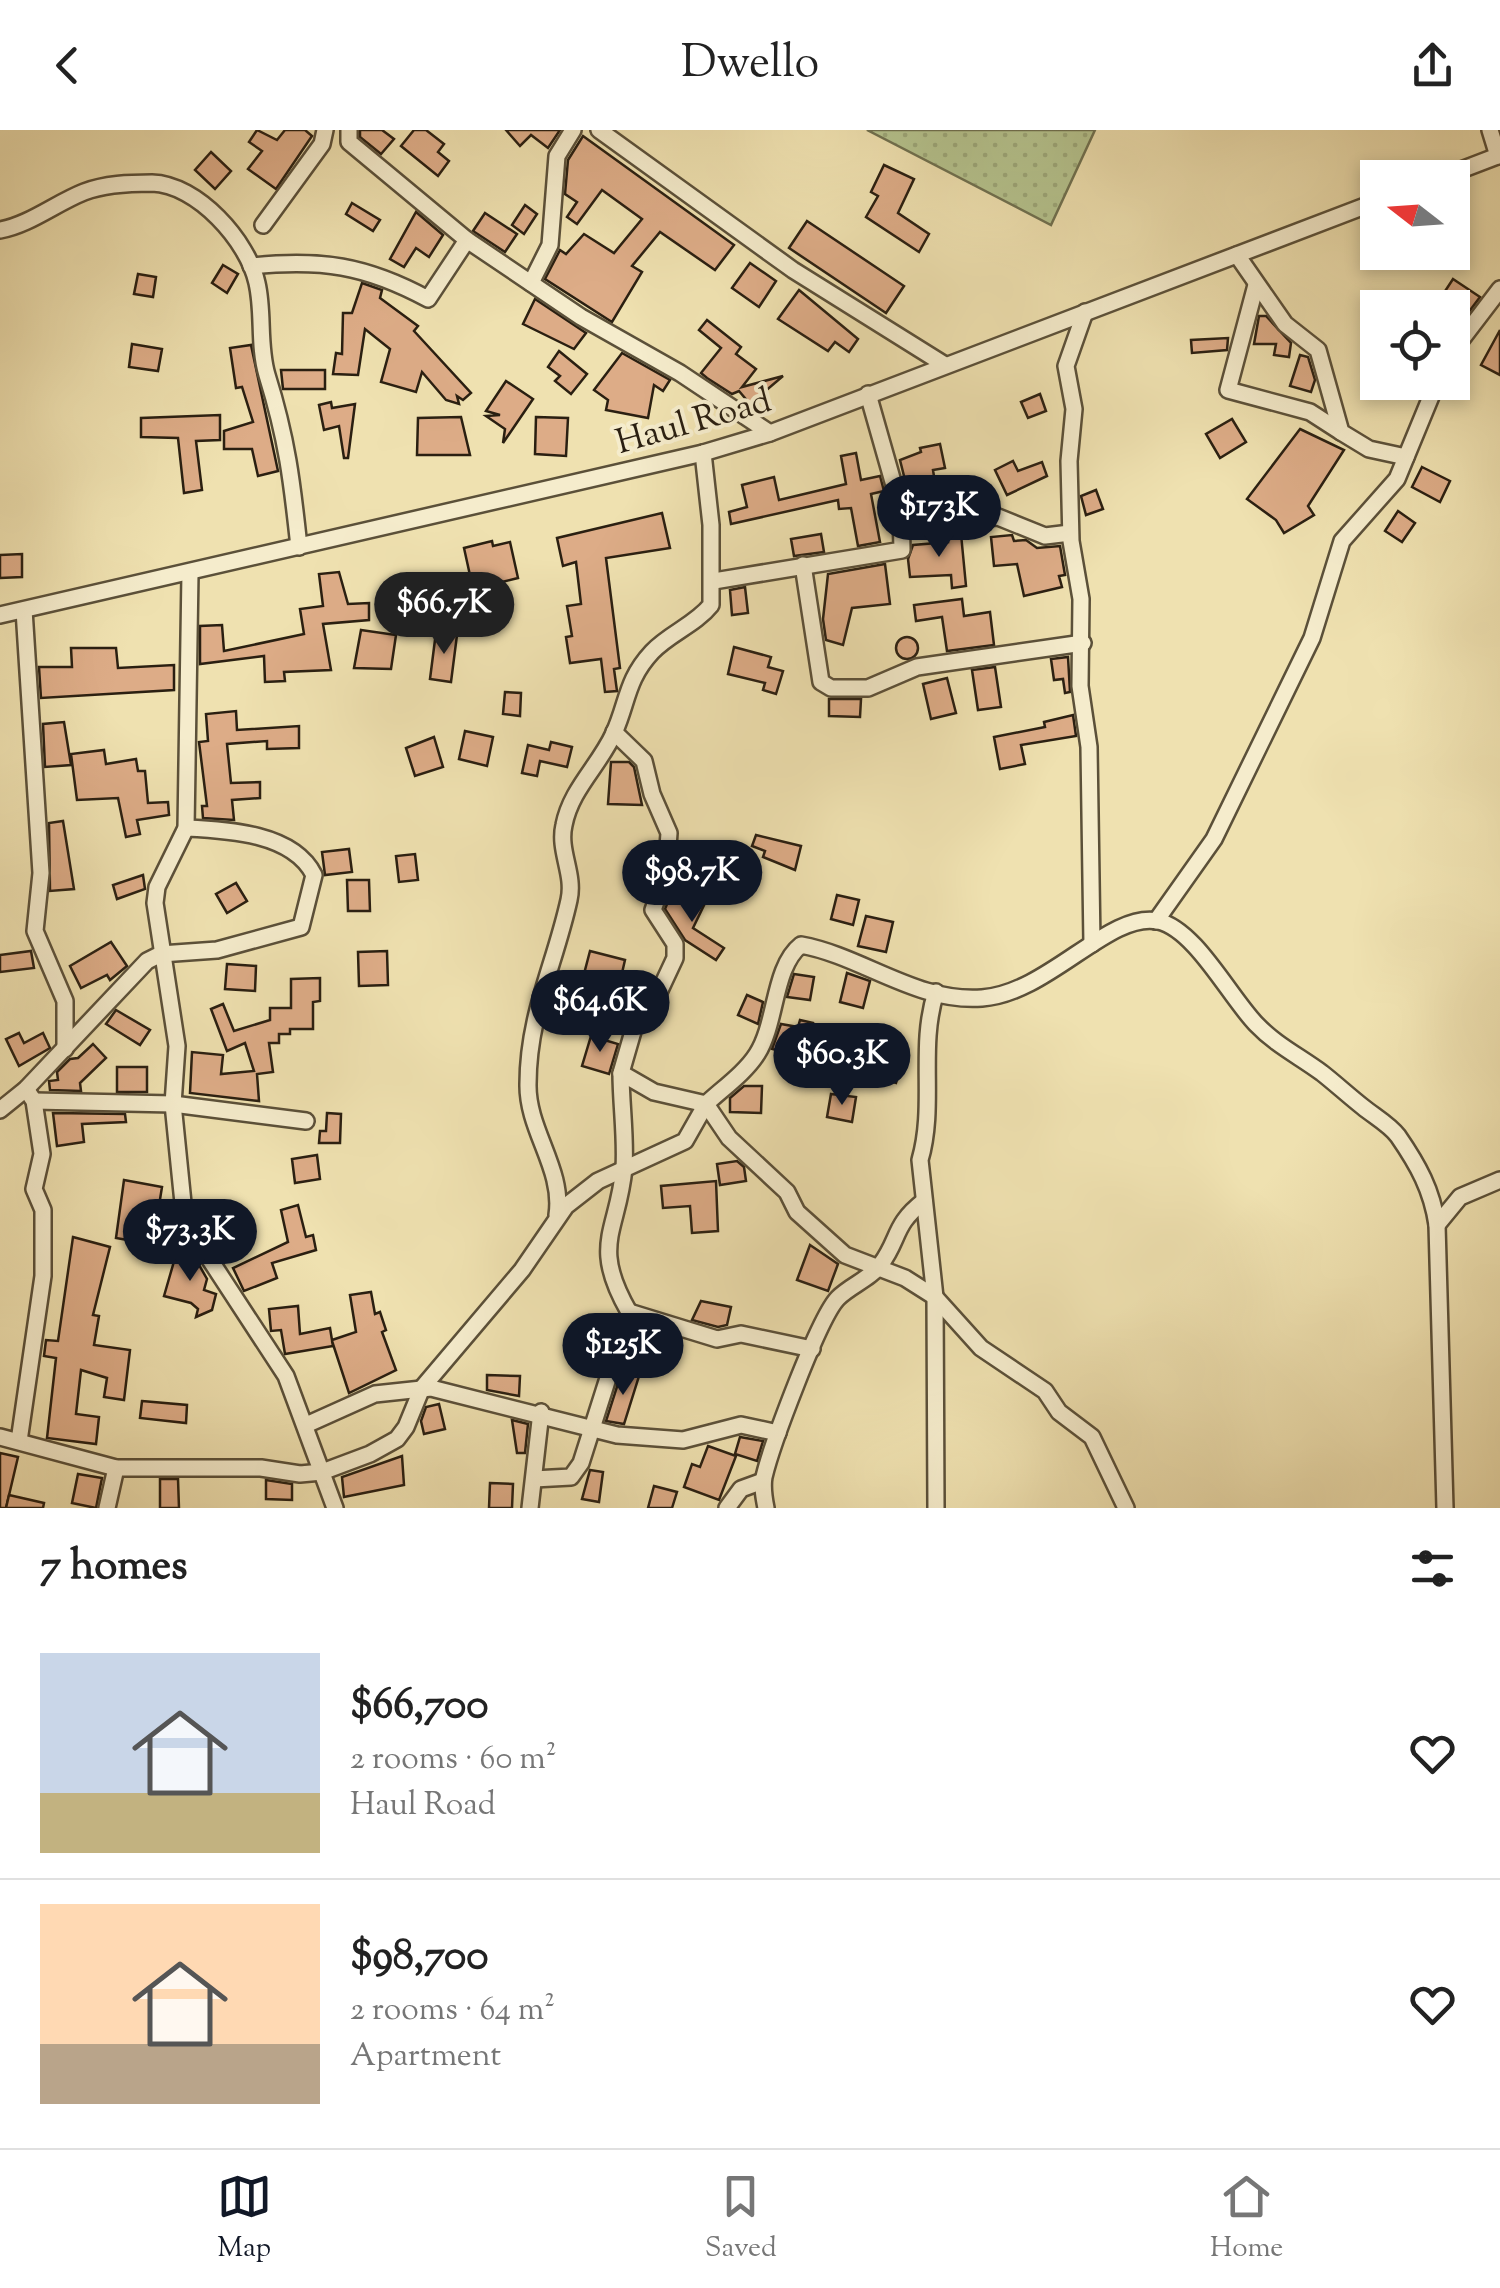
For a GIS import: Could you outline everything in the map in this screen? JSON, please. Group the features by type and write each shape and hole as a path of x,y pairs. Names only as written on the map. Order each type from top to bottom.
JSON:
{"street":[{"path":"263,225 322,144 325,130"},
{"path":"349,130 349,142 467,240 770,433"},
{"path":"531,283 550,245 557,156 573,130"},
{"path":"599,130 793,270 945,365"},
{"path":"1470,166 1499,155 1490,130"},
{"path":"0,230 86,190 158,183 186,192 222,222 257,282 267,373 290,451 299,548"},
{"name":"Haul Road","path":"0,615 703,453 770,433 1360,208"},
{"path":"250,266 298,261 362,268 428,299 467,240"},
{"path":"1237,255 1285,324 1318,350 1341,432"},
{"path":"1256,286 1228,390 1310,412 1370,450 1406,458"},
{"path":"1470,329 1498,294"},
{"path":"1085,312 1066,366 1074,409 1068,461 1070,533 1083,643 1080,686 1090,747 1092,944"},
{"path":"714,581 902,550 888,455 868,394"},
{"path":"1156,921 1214,839 1312,638 1342,541 1396,478 1430,400"},
{"path":"556,1219 557,1186 533,1129 528,1060 541,987 572,886 562,832 568,806 614,732 623,698 635,674 665,639 703,615 711,605 714,581 703,453"},
{"path":"901,524 998,516 1044,536 1070,533"},
{"path":"804,565 815,664 821,682 831,688 868,688 917,667 1083,643"},
{"path":"190,573 186,828 157,888 161,954 178,1046 173,1104 184,1203 203,1250 286,1376 334,1508"},
{"path":"24,610 41,873 35,931 66,1001 64,1049"},
{"path":"614,732 644,761 652,794 669,833 666,874 653,910 674,944 675,958 647,1018 634,1028 621,1073 624,1170 608,1257 614,1286 629,1312 717,1338 741,1334 812,1348"},
{"path":"0,1110 30,1095 64,1049 135,972 161,954 217,950 301,927 313,891 314,875 308,862 278,843 215,829 186,828"},
{"path":"0,1436 116,1468 322,1472 397,1439 422,1388 522,1270 556,1219 598,1181 686,1141 706,1104 757,1056 776,1014 790,960 801,944 826,950 882,977 980,999 1007,994 1050,976 1123,924 1156,921 1187,936 1235,1002 1277,1044 1320,1071 1397,1134 1430,1187 1438,1225 1445,1508"},
{"path":"936,992 925,1026 924,1201 936,1297 936,1508"},
{"path":"621,1073 663,1096 706,1104 729,1138 787,1192 797,1212 845,1255 905,1278 936,1297 981,1348 1044,1391 1059,1412 1092,1436 1126,1508"},
{"path":"30,1095 173,1104 306,1121"},
{"path":"20,1441 43,1276 43,1210 34,1189 42,1154 30,1095"},
{"path":"1438,1225 1460,1197 1500,1180"},
{"path":"766,1508 763,1481 778,1433 837,1298 875,1269 902,1218 924,1201"},
{"path":"534,1479 571,1477 593,1429 629,1312"},
{"path":"306,1425 374,1394 422,1388 540,1412 593,1429 673,1441 741,1425 778,1433"},
{"path":"530,1508 540,1412"},
{"path":"107,1508 116,1468"},
{"path":"727,1508 741,1489 763,1481"}],"green space":[{"path":"867,130 1095,130 1051,225"}],"building":[{"path":"257,130 277,140 285,130 305,130 312,136 276,189 248,169 262,151 249,142"},
{"path":"360,130 382,130 394,139 381,154 360,137"},
{"path":"414,130 426,130 444,144 438,152 449,161 438,176 401,146"},
{"path":"506,130 560,130 548,148 531,135 520,146"},
{"path":"583,136 734,245 715,270 660,232 632,266 642,272 612,322 545,279 560,250 566,254 584,234 614,253 642,219 602,190 577,224 567,217 577,202 565,194 568,160"},
{"path":"211,152 231,171 215,189 195,170"},
{"path":"884,165 914,179 898,213 929,234 919,252 866,217 878,196 871,192"},
{"path":"352,203 380,220 373,231 346,214"},
{"path":"525,205 537,214 524,234 512,225"},
{"path":"416,212 443,235 429,257 416,248 404,267 390,259"},
{"path":"485,213 517,234 505,252 473,231"},
{"path":"807,221 904,286 886,313 789,248"},
{"path":"750,263 776,281 759,307 732,288"},
{"path":"223,265 238,274 227,293 212,283"},
{"path":"138,274 156,277 153,297 134,294"},
{"path":"1453,279 1470,290 1446,290"},
{"path":"362,283 382,290 380,298 418,326 414,331 471,393 463,400 457,396 459,404 446,400 422,372 416,392 381,382 390,349 365,329 358,375 333,374 336,353 342,354 343,313 352,313"},
{"path":"799,290 858,339 849,352 835,342 828,351 778,319"},
{"path":"1470,290 1480,297 1470,310"},
{"path":"535,299 586,333 574,349 523,324"},
{"path":"1259,316 1266,316 1291,343 1289,357 1274,355 1276,344 1254,344"},
{"path":"707,320 741,347 736,354 756,369 742,387 783,376 750,404 739,391 732,394 707,378 701,373 721,348 699,330"},
{"path":"1500,330 1500,375 1481,365"},
{"path":"1228,338 1227,350 1192,353 1191,340"},
{"path":"132,344 162,349 158,371 129,367"},
{"path":"251,345 278,471 258,476 252,449 224,449 224,431 253,422 242,387 236,388 230,348"},
{"path":"559,351 587,374 571,394 555,381 560,376 548,367"},
{"path":"622,353 670,380 663,391 654,385 648,418 606,410 608,400 594,390"},
{"path":"1300,355 1308,357 1315,380 1311,392 1290,386"},
{"path":"281,370 325,370 325,389 283,389"},
{"path":"506,381 533,399 503,443 505,429 486,416 500,415 486,411"},
{"path":"1040,394 1046,411 1028,418 1021,402"},
{"path":"331,402 332,408 355,404 348,458 344,458 339,426 324,430 319,405"},
{"path":"220,415 220,440 196,441 202,490 184,493 178,438 141,437 141,418"},
{"path":"461,417 470,455 417,455 418,418"},
{"path":"536,417 568,418 566,456 535,454"},
{"path":"1232,419 1246,442 1220,458 1206,434"},
{"path":"1300,429 1344,450 1308,506 1314,515 1284,533 1276,520 1247,499"},
{"path":"940,444 945,468 933,470 938,502 911,504 900,460 921,452 920,448"},
{"path":"856,453 861,480 880,476 884,491 871,494 880,542 858,546 851,508 839,509 838,500 731,524 729,512 747,507 742,485 774,477 779,500 846,484 841,456"},
{"path":"1013,461 1018,471 1042,462 1047,476 1007,495 995,470"},
{"path":"1422,467 1450,481 1440,502 1412,487"},
{"path":"1096,490 1103,509 1086,515 1081,496"},
{"path":"1398,511 1415,523 1402,542 1385,531"},
{"path":"662,513 670,548 606,558 620,668 614,669 617,691 605,692 601,659 570,663 566,637 572,636 567,606 581,604 576,562 563,566 557,538"},
{"path":"821,534 824,552 794,556 791,539"},
{"path":"961,534 966,586 952,588 951,575 910,577 908,559 913,545 948,542 947,535"},
{"path":"1012,535 1014,541 1026,540 1037,548 1060,546 1065,575 1059,576 1062,587 1024,596 1017,564 994,566 991,537"},
{"path":"492,541 493,546 510,542 518,578 473,589 464,548"},
{"path":"22,554 22,577 0,578 0,555"},
{"path":"885,564 890,604 852,608 843,645 826,640 823,619 828,574"},
{"path":"339,572 348,604 369,603 369,620 323,624 331,670 284,672 285,681 265,682 264,656 200,664 200,626 222,625 224,651 304,634 300,609 323,606 319,574"},
{"path":"745,587 748,613 732,615 730,590"},
{"path":"962,599 964,616 990,612 994,645 947,651 942,617 916,621 914,605"},
{"path":"361,630 396,635 391,669 354,668"},
{"path":"436,632 457,635 451,682 430,679"},
{"path":"907,637 915,640 915,656 907,659 899,656 896,648 899,640"},
{"path":"734,647 771,657 768,667 783,671 776,694 763,690 765,683 728,674"},
{"path":"71,648 116,648 118,668 174,665 174,690 41,698 39,667 72,667"},
{"path":"1068,657 1070,692 1065,693 1063,679 1054,680 1051,659"},
{"path":"995,667 1001,707 978,710 972,670"},
{"path":"947,678 956,713 931,719 923,684"},
{"path":"505,692 521,693 520,716 503,714"},
{"path":"829,699 861,699 860,717 829,716"},
{"path":"236,711 237,730 299,726 299,748 267,749 267,741 227,744 231,783 260,782 260,798 232,800 234,820 203,818 202,806 207,806 199,742 208,741 206,714"},
{"path":"1073,715 1076,736 1021,745 1025,764 1000,769 994,737 1045,727 1044,722"},
{"path":"64,722 71,765 45,767 43,724"},
{"path":"465,731 493,737 487,766 459,759"},
{"path":"434,737 443,767 415,776 406,748"},
{"path":"551,742 572,747 567,767 540,761 537,776 522,773 528,745 549,750"},
{"path":"104,750 106,764 136,759 138,771 145,771 148,803 168,802 169,815 137,820 140,834 126,837 118,798 77,800 71,754"},
{"path":"611,762 629,762 634,767 642,805 608,804"},
{"path":"63,821 74,889 50,891 49,823"},
{"path":"756,835 801,846 795,870 763,857 765,851 752,846"},
{"path":"349,849 352,872 325,875 322,852"},
{"path":"415,854 418,880 399,882 396,856"},
{"path":"143,875 145,889 117,899 113,885"},
{"path":"347,880 369,880 370,911 348,911"},
{"path":"236,883 247,901 227,913 216,894"},
{"path":"837,895 859,900 853,925 831,919"},
{"path":"695,896 706,901 693,928 724,948 716,960 685,940 665,909 670,897 690,907"},
{"path":"866,916 893,922 886,952 858,946"},
{"path":"111,942 127,966 110,980 107,975 81,988 70,966"},
{"path":"31,951 34,968 0,972 0,955"},
{"path":"387,951 388,985 359,986 358,952"},
{"path":"590,951 625,960 619,986 584,974"},
{"path":"227,964 256,966 255,991 225,989"},
{"path":"847,973 870,981 863,1008 840,1002"},
{"path":"794,974 814,977 810,1000 787,997"},
{"path":"320,978 320,1001 313,1002 313,1029 290,1029 290,1034 279,1034 279,1043 269,1043 273,1072 257,1074 259,1101 190,1093 192,1052 223,1055 221,1074 254,1071 245,1043 227,1051 211,1009 223,1004 234,1031 270,1020 270,1008 291,1008 291,979"},
{"path":"627,982 648,989 634,1014 618,1008"},
{"path":"747,995 763,1002 758,1024 738,1015"},
{"path":"116,1010 150,1030 140,1045 106,1024"},
{"path":"800,1020 813,1023 807,1058 772,1049 781,1024 798,1027"},
{"path":"19,1033 24,1043 43,1033 50,1048 19,1066 6,1039"},
{"path":"591,1036 618,1044 609,1074 582,1066"},
{"path":"835,1039 904,1056 896,1083 881,1078 883,1070 830,1056"},
{"path":"93,1044 106,1058 80,1083 81,1091 50,1090 49,1081 58,1080 57,1072"},
{"path":"117,1067 147,1067 147,1092 117,1092"},
{"path":"744,1086 762,1086 761,1113 730,1112 730,1098"},
{"path":"831,1094 856,1097 852,1122 827,1117"},
{"path":"53,1113 125,1114 126,1122 82,1124 84,1142 57,1146"},
{"path":"327,1113 341,1114 340,1143 319,1143 320,1131 326,1131"},
{"path":"317,1155 320,1179 295,1183 292,1159"},
{"path":"737,1161 744,1167 746,1181 720,1185 717,1164"},
{"path":"124,1180 162,1187 156,1224 177,1229 173,1248 116,1238"},
{"path":"716,1181 718,1231 692,1233 690,1206 663,1208 661,1186"},
{"path":"298,1205 306,1237 313,1235 316,1250 272,1263 277,1278 244,1291 233,1268 288,1242 281,1210"},
{"path":"73,1237 110,1247 93,1315 99,1316 94,1345 130,1350 124,1400 104,1397 107,1378 81,1370 76,1414 99,1417 96,1444 47,1438 56,1358 44,1356 46,1340 58,1341"},
{"path":"810,1245 838,1264 828,1291 797,1280"},
{"path":"177,1251 194,1256 207,1279 204,1290 216,1294 212,1310 196,1317 198,1309 191,1303 164,1296"},
{"path":"371,1292 396,1370 349,1393 332,1341 333,1346 285,1354 281,1330 271,1331 269,1309 298,1306 300,1334 330,1328 332,1340 356,1332 350,1295"},
{"path":"701,1301 731,1307 727,1325 718,1327 692,1320"},
{"path":"622,1371 639,1376 624,1424 606,1421"},
{"path":"487,1375 520,1376 519,1396 487,1390"},
{"path":"142,1401 187,1405 186,1423 140,1418"},
{"path":"439,1404 445,1429 424,1434 421,1421 426,1407"},
{"path":"512,1420 528,1424 525,1453 517,1453"},
{"path":"740,1437 763,1441 757,1461 735,1454"},
{"path":"708,1446 736,1456 719,1500 684,1487 692,1464 700,1467"},
{"path":"0,1453 18,1457 6,1508 0,1508"},
{"path":"402,1456 404,1485 344,1497 342,1477"},
{"path":"590,1470 603,1472 599,1502 582,1499"},
{"path":"78,1474 102,1478 96,1508 72,1503"},
{"path":"160,1479 178,1479 179,1508 160,1508"},
{"path":"266,1480 292,1484 292,1500 266,1499"},
{"path":"490,1483 513,1484 512,1508 489,1508"},
{"path":"654,1486 677,1492 672,1508 648,1508"},
{"path":"9,1495 44,1503 43,1508 6,1508"}]}
